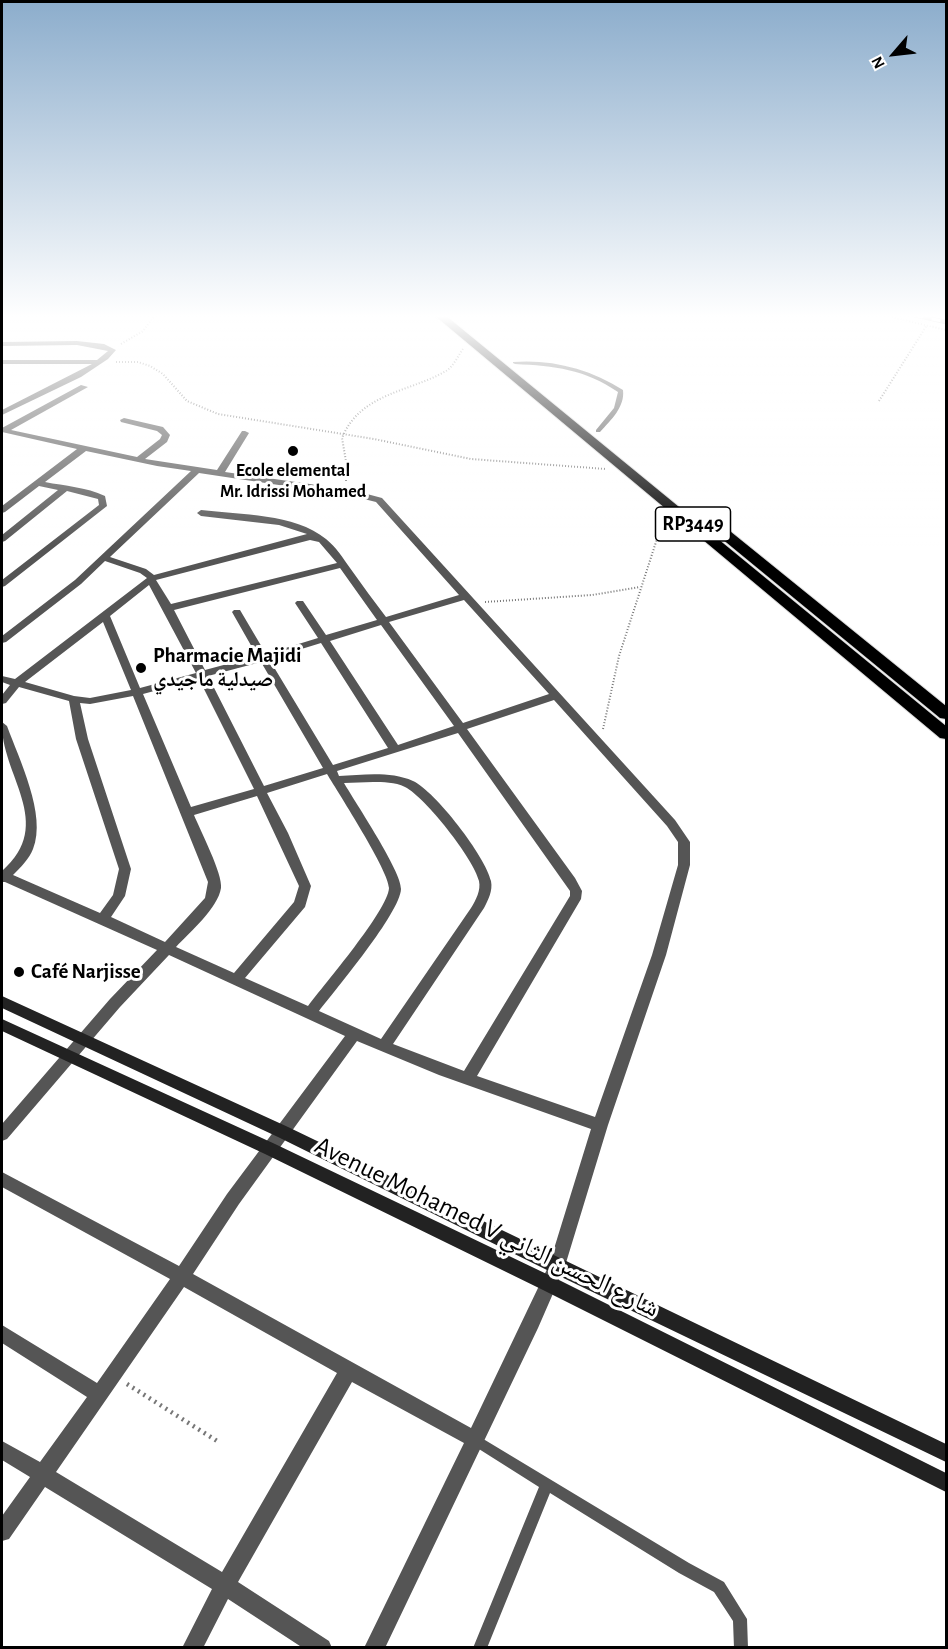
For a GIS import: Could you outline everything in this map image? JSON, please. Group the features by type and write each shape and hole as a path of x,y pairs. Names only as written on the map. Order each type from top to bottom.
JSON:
{"highway":[{"name":"RP3449","path":"532,392 946,734"},
{"name":"RP3449","path":"550,392 946,714"}],"main road":[{"name":"Avenue Mohamed V شارع الحسن الثاني","path":"2,1002 283,1132 946,1453"},
{"name":"Avenue Mohamed V شارع الحسن الثاني","path":"2,1025 69,1058 270,1149 549,1284 946,1483"}],"street":[{"path":"2,413 43,392"},
{"path":"3,430 75,392"},
{"path":"124,420 156,427 166,433 164,440 139,460"},
{"path":"3,430 139,460 339,490 372,497 384,504 679,833 684,842 684,865 659,955 600,1125 556,1266 374,1647"},
{"path":"220,473 244,433"},
{"path":"2,510 84,448"},
{"path":"2,640 78,582 197,470"},
{"path":"2,584 104,506 104,500 98,496 38,483"},
{"path":"2,539 67,488"},
{"path":"201,513 307,529 328,546 550,851 576,891 576,896 468,1078"},
{"path":"2,701 17,683 152,579 297,539 317,536"},
{"path":"104,558 143,571 152,579 300,870 305,894 292,914 237,978"},
{"path":"168,608 341,565"},
{"path":"2,680 74,699 102,700 263,658 381,621 469,599"},
{"path":"300,603 395,750"},
{"path":"237,612 333,775 393,880 396,890 385,912 311,1012"},
{"path":"2,1134 206,905 215,887 213,876 135,693 105,615"},
{"path":"186,813 260,791 333,775 395,750 555,696"},
{"path":"74,699 82,739 125,869 119,896 103,918"},
{"path":"2,726 24,794 31,825 29,845 25,853 2,876 237,978 354,1034 600,1125"},
{"path":"333,775 393,780 415,787 461,840 478,864 485,882 486,891 476,912 384,1046"},
{"path":"2,1532 270,1149 354,1034"},
{"path":"2,1179 182,1275 348,1371 474,1439"},
{"path":"2,1334 99,1394"},
{"path":"192,1647 348,1371"},
{"path":"2,1450 225,1585 322,1647"}],"lane":[{"path":"598,431 615,413 621,401 621,392"},
{"path":"474,1439 684,1568 719,1587 740,1619 741,1647"},
{"path":"480,1647 548,1484"}],"path":[{"path":"179,392 187,401 206,411 400,443 471,459 606,469"},
{"path":"339,490 346,482 349,471 341,442 342,435 369,404 394,392"},
{"path":"879,401 885,392"},
{"path":"599,746 620,656 656,542 663,508"},
{"path":"469,599 592,595 641,587"},
{"path":"111,1375 217,1441"}],"place":[{"name":"Ecole elemental Mr. Idrissi Mohamed","path":"293,451"},
{"name":"Pharmacie Majidi صيدلية ماجيدي","path":"141,668"},
{"name":"Café Narjisse","path":"19,972"}]}
